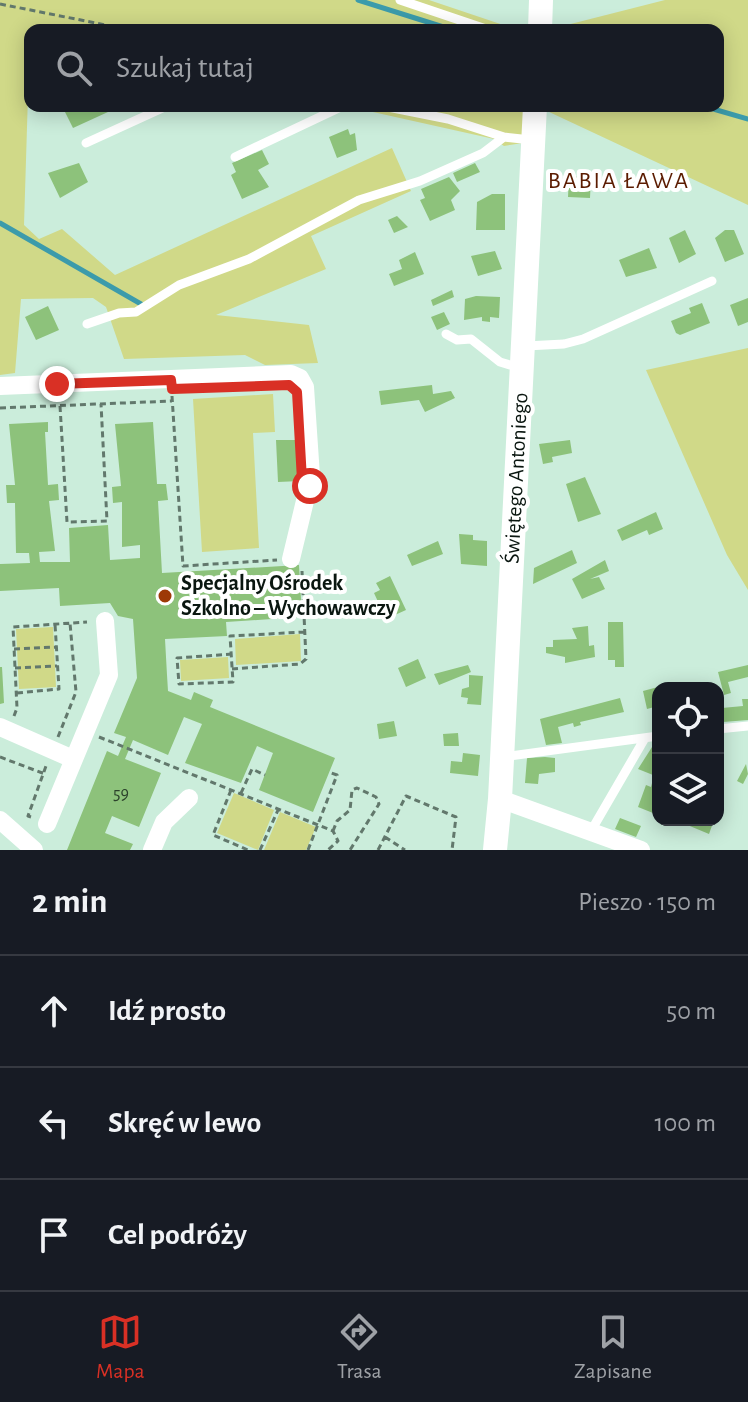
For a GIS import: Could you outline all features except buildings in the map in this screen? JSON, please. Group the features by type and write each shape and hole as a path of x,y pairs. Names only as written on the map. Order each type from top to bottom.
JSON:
{"street":[{"path":"540,24 541,0"},
{"name":"Świętego Antoniego","path":"495,850 535,112"},
{"path":"0,386 291,374 300,378 305,387 311,476 291,559"},
{"path":"47,824 109,675 105,621"},
{"path":"4,729 73,759"},
{"path":"152,850 164,822 189,798"},
{"path":"500,799 641,850"},
{"path":"0,820 34,850"}],"lane":[{"path":"400,0 471,24"},
{"path":"86,143 154,112"},
{"path":"235,157 330,112"},
{"path":"413,112 448,119 504,137 533,140"},
{"path":"87,324 136,312 179,285 249,259 359,200 420,181 483,153 504,137"},
{"path":"446,334 457,340 471,339 500,362 552,345 583,339 712,281"},
{"path":"724,728 748,726"},
{"path":"502,757 652,737"},
{"path":"591,831 645,738"}],"path":[{"path":"0,4 101,24"},
{"path":"171,380 183,566 301,559 306,659 300,664 232,669"},
{"path":"0,408 172,401"},
{"path":"60,406 67,522 107,521 101,404"},
{"path":"4,729 17,708 13,627 105,621"},
{"path":"17,693 59,689 55,624"},
{"path":"232,654 177,658 179,684 233,682 232,654 230,636 304,632"},
{"path":"14,649 57,647"},
{"path":"15,668 57,666"},
{"path":"96,735 333,831 338,841 328,850"},
{"path":"0,757 64,781"},
{"path":"241,794 252,769 265,775"},
{"path":"308,850 337,775 329,772"},
{"path":"333,831 337,821 350,810 352,790 357,788 376,797 379,804 350,850"},
{"path":"231,790 213,835 248,850"},
{"path":"378,850 406,796 456,817 452,850"},
{"path":"260,850 278,809"},
{"path":"385,837 405,850"},
{"path":"232,850 234,844"}],"green space":[{"path":"0,0 429,0 500,24 24,24 24,112 27,112 24,225 39,239 62,229 115,275 392,148 411,191 311,236 326,269 216,315 309,325 318,363 265,365 245,355 124,359 106,307 93,298 21,299 15,373 0,375"},
{"path":"665,0 748,0 748,205 549,112 724,112 724,24 571,24"},
{"path":"373,112 525,112 523,143 504,146 494,139"},
{"path":"748,348 748,590 727,555 646,370"},
{"path":"273,394 275,432 253,433 259,548 202,552 193,399"},
{"path":"53,627 56,687 19,689 16,629"},
{"path":"300,634 301,661 236,665 235,639"},
{"path":"228,657 229,678 181,681 180,660"},
{"path":"234,793 274,810 258,850 217,833"},
{"path":"280,812 316,827 306,850 264,850"}],"waterway":[{"path":"358,0 434,24"},
{"path":"724,112 748,119"},
{"path":"0,223 141,304"}],"place":[{"name":"Specjalny Ośrodek Szkolno – Wychowawczy","path":"165,596"}],"district":[{"name":"BABIA ŁAWA","path":"619,181"}],"route":[{"path":"57,384 171,380 172,389 294,387 297,392 302,480 310,486"}]}
